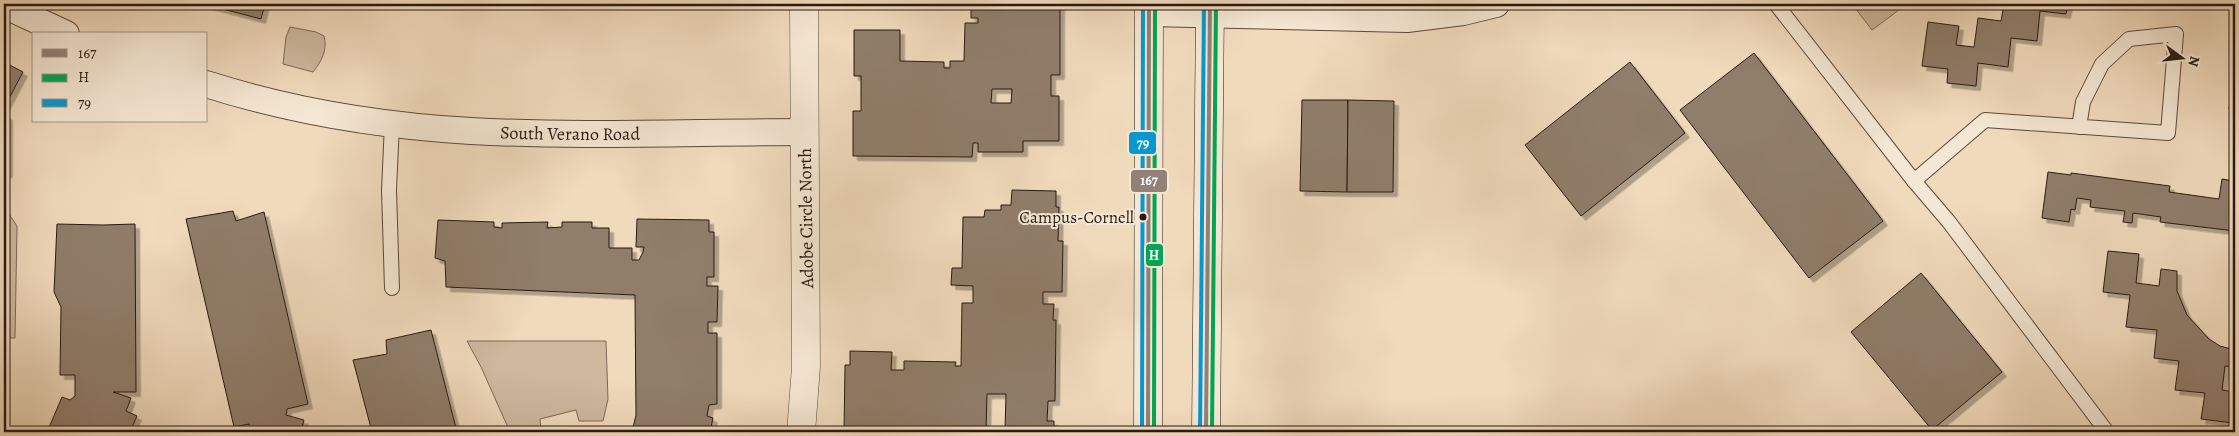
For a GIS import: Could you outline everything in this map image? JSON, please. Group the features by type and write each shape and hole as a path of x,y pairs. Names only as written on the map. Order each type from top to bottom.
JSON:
{"main road":[{"name":"Adobe Circle North","path":"800,432 806,367 804,4"},
{"path":"1148,432 1149,8"},
{"path":"1206,432 1210,9"}],"street":[{"path":"1149,8 1210,9 1407,19 1463,12 1496,4"},
{"path":"4,5 62,32"},
{"name":"South Verano Road","path":"208,85 271,102 392,124 471,131 587,134 805,132"}],"lane":[{"path":"1776,4 1914,181 1949,222 2108,432"},
{"path":"1914,181 1985,120 2079,127 2168,133 2176,34 2129,39 2102,64 2083,102 2079,127"},
{"path":"392,124 389,190 392,288"}],"shaded area":[{"path":"1852,4 1907,4 1872,30"},
{"path":"290,27 316,32 324,36 323,56 313,72 283,64 286,37"},
{"path":"4,214 9,214 17,226 15,338 4,338"},
{"path":"467,341 606,341 608,399 603,421 579,421 576,410 540,419 541,432 510,432 481,367"}],"building":[{"path":"204,4 265,4 261,19"},
{"path":"971,4 1060,4 1060,75 1051,75 1051,96 1059,96 1059,141 1023,141 1023,152 978,152 978,143 973,143 972,157 853,156 853,111 861,111 861,76 854,76 854,30 900,30 900,61 944,62 944,68 950,68 950,61 964,61 965,23 978,23 978,18 971,18","holes":["992,89 1012,89 1011,103 991,103"]},
{"path":"2004,4 2068,4 2066,14 2040,11 2037,41 2011,38 2008,67 1978,63 1976,86 1947,83 1948,69 1922,66 1928,22 1959,26 1956,45 1974,47 1978,18 2001,21"},
{"path":"1754,53 1883,221 1809,278 1680,110"},
{"path":"4,62 23,72 4,108"},
{"path":"1630,62 1685,133 1581,216 1525,145"},
{"path":"2235,71 2235,144 2230,143 2234,115 2231,114 2232,109 2229,109"},
{"path":"1302,100 1348,100 1347,192 1300,191"},
{"path":"1348,100 1394,101 1393,192 1347,192"},
{"path":"4,114 8,116 8,173 4,173"},
{"path":"2048,172 2071,175 2071,173 2170,186 2169,192 2219,199 2222,179 2234,181 2235,173 2235,231 2160,222 2161,217 2133,213 2132,223 2123,222 2125,211 2090,207 2091,200 2077,198 2075,210 2071,209 2069,222 2042,218"},
{"path":"1012,190 1056,191 1056,207 1059,207 1058,241 1063,241 1062,292 1043,292 1043,304 1054,304 1053,320 1056,320 1055,401 1048,401 1047,421 1054,421 1054,432 844,432 845,365 850,365 850,351 892,352 891,370 904,370 904,361 956,362 955,366 961,366 962,303 973,303 973,286 951,285 952,268 962,268 963,217 984,217 985,210 1001,210 1001,205 1011,205","holes":["987,394 1006,394 1005,430 986,430"]},
{"path":"233,211 236,221 264,212 308,404 287,409 286,415 304,420 301,432 251,432 249,424 234,427 186,219"},
{"path":"637,219 709,220 709,232 714,232 714,277 707,277 707,286 718,286 717,322 708,322 708,333 717,333 717,404 709,405 707,416 713,418 710,432 632,432 636,415 635,295 446,287 445,261 435,258 438,220 494,222 494,227 502,228 502,223 548,222 547,228 562,227 562,222 592,222 592,228 609,228 609,248 632,248 632,260 639,260 644,247 636,247"},
{"path":"57,224 135,224 136,392 113,392 131,398 126,411 137,416 130,432 47,432 62,397 70,400 75,396 75,375 60,375 61,307 54,292"},
{"path":"2108,251 2139,254 2136,283 2159,286 2161,269 2177,271 2177,291 2187,315 2209,339 2220,346 2235,350 2235,367 2225,366 2222,390 2235,392 2235,432 2232,432 2233,423 2201,419 2205,393 2175,390 2179,361 2154,358 2157,330 2126,327 2130,295 2103,292"},
{"path":"1921,273 2002,372 1932,430 1851,332"},
{"path":"431,330 457,432 372,432 353,360 387,354 386,340"}],"transit line":[{"name":"79","path":"1142,432 1143,4"},
{"name":"167","path":"1148,432 1149,4"},
{"name":"H","path":"1154,432 1155,4"},
{"name":"79","path":"1200,432 1204,4"},
{"name":"167","path":"1206,432 1210,4"},
{"name":"H","path":"1212,432 1216,4"}],"place":[{"name":"Campus-Cornell","path":"1143,217"}]}
